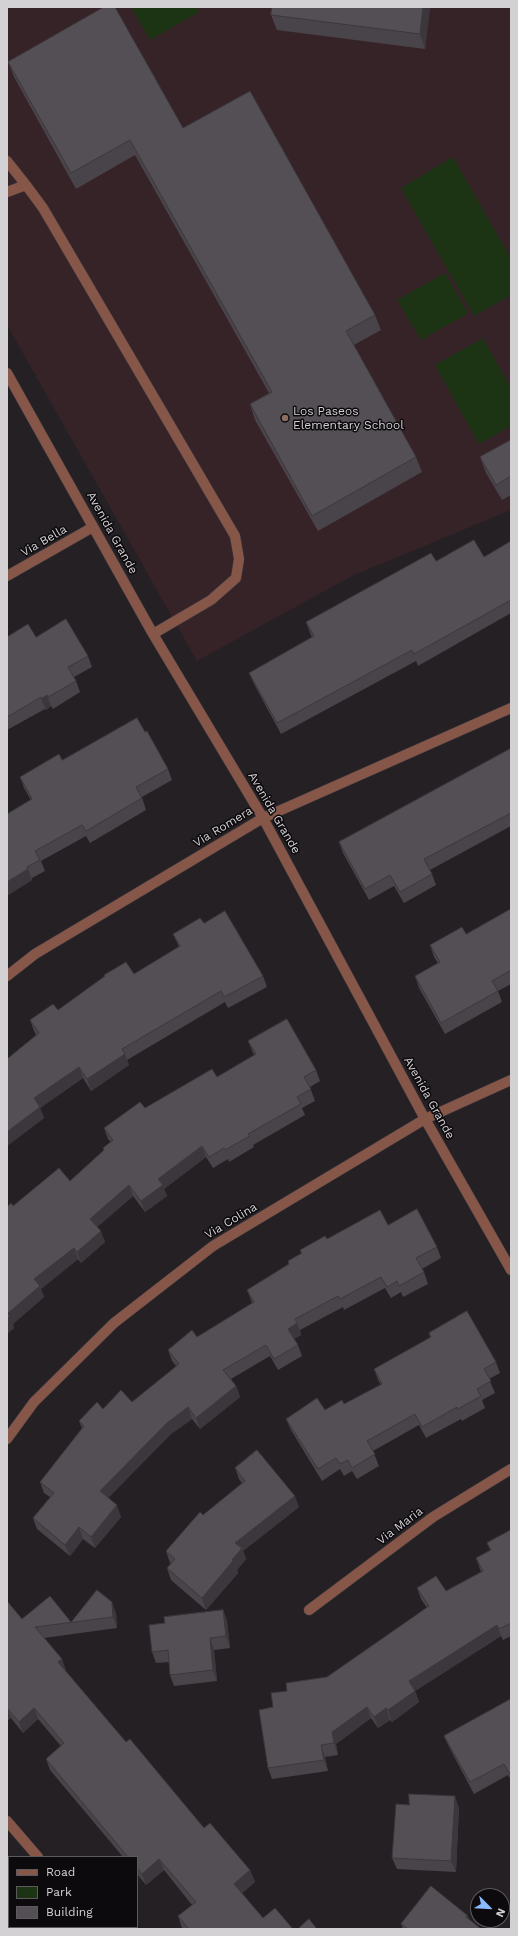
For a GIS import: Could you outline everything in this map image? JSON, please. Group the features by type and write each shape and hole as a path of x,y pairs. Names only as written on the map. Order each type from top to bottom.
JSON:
{"street":[{"path":"7,161 43,208 235,536 239,559 236,578 211,600 153,634"},
{"path":"7,192 26,185"},
{"name":"Avenida Grande","path":"7,373 153,634 263,818 426,1119 511,1270"},
{"name":"Via Bella","path":"7,576 93,527"},
{"name":"Via Romera","path":"7,976 35,954 263,818 511,708"},
{"name":"Via Colina","path":"7,1439 34,1402 114,1322 213,1246 426,1119 511,1080"},
{"name":"Via Maria","path":"309,1610 433,1517 511,1469"},
{"path":"7,1821 37,1856"}],"shaded area":[{"name":"Los Paseos Elementary School","path":"7,7 511,7 511,510 352,576 197,661 7,325"}],"green space":[{"path":"131,7 196,7 199,12 150,40"},
{"path":"453,157 511,259 511,295 474,316 401,188"},
{"path":"445,273 468,313 421,340 397,300"},
{"path":"483,338 511,388 511,426 479,444 435,365"}],"building":[{"path":"104,7 115,7 183,128 250,91 375,315 346,331 416,457 312,516 250,404 272,392 130,140 71,173 8,62"},
{"path":"272,7 423,7 420,34 271,15"},
{"path":"511,440 511,476 496,485 480,457"},
{"path":"474,540 484,557 511,541 511,600 414,654 412,650 277,723 249,673 314,636 306,622 431,553 436,561"},
{"path":"66,619 88,656 68,667 76,681 48,697 47,695 41,699 41,697 7,717 7,637 28,624 36,637"},
{"path":"137,718 145,732 147,731 168,769 136,787 142,798 86,831 82,825 35,851 40,860 27,867 28,869 7,882 7,814 32,799 20,777 59,754 62,760"},
{"path":"510,749 511,813 424,859 432,874 400,892 390,875 365,889 339,842"},
{"path":"511,909 511,970 492,981 498,991 441,1023 415,976 440,962 430,945 462,927 466,934"},
{"path":"225,911 263,976 224,997 221,991 122,1049 125,1054 87,1079 79,1067 34,1098 40,1107 7,1132 7,1059 39,1033 30,1020 53,1004 58,1010 105,976 104,975 126,962 134,974 180,946 173,934 200,918 204,923"},
{"path":"287,1019 316,1070 304,1077 311,1089 297,1097 301,1104 248,1134 250,1136 209,1157 202,1146 158,1179 163,1185 141,1201 129,1185 90,1219 101,1231 77,1252 74,1248 34,1279 40,1286 7,1314 7,1207 11,1203 13,1206 59,1168 70,1181 113,1140 104,1128 140,1102 145,1108 212,1069 217,1077 256,1054 248,1041"},
{"path":"417,1209 437,1247 416,1258 424,1272 399,1286 397,1281 387,1287 381,1277 340,1299 338,1296 295,1319 297,1323 288,1329 298,1345 274,1359 266,1345 223,1370 236,1386 196,1418 188,1407 167,1423 100,1491 117,1505 91,1537 79,1527 65,1545 33,1518 54,1493 40,1482 84,1426 79,1421 97,1402 103,1409 121,1390 132,1402 179,1364 168,1350 192,1330 197,1337 254,1302 247,1290 289,1264 288,1261 302,1253 300,1250 325,1236 327,1239 380,1210 388,1225"},
{"path":"467,1311 496,1362 484,1369 491,1381 477,1389 481,1396 458,1409 457,1407 422,1427 415,1414 367,1441 375,1454 352,1468 348,1460 340,1464 336,1458 318,1469 286,1419 317,1398 325,1410 342,1400 344,1404 382,1384 374,1369 431,1337 429,1333"},
{"path":"257,1450 295,1496 235,1543 242,1548 202,1598 167,1568 175,1559 166,1551 200,1512 203,1515 245,1481 235,1468"},
{"path":"511,1530 511,1623 499,1629 497,1625 409,1681 415,1691 388,1710 386,1708 374,1717 367,1707 332,1732 334,1743 321,1745 324,1760 268,1768 259,1710 273,1707 271,1693 287,1691 286,1683 327,1677 429,1606 417,1588 436,1576 446,1591 483,1571 476,1558 491,1550 487,1543"},
{"path":"97,1590 112,1602 113,1617 35,1627 62,1659 58,1662 126,1742 130,1739 204,1828 210,1823 250,1870 234,1884 263,1918 275,1908 293,1929 189,1929 178,1916 196,1902 159,1859 142,1874 138,1869 138,1856 127,1856 46,1759 64,1743 34,1708 19,1722 7,1708 7,1601 22,1619 50,1596 71,1622"},
{"path":"223,1610 226,1636 210,1638 213,1670 170,1675 168,1650 152,1652 149,1625 165,1623 164,1617"},
{"path":"511,1699 511,1776 504,1764 470,1782 444,1736"},
{"path":"409,1794 455,1796 451,1861 392,1858 396,1804 409,1805"},
{"path":"431,1886 467,1915 466,1917 470,1920 470,1928 480,1928 408,1929 401,1924"},
{"path":"7,1914 8,1928 18,1929 7,1929"},
{"path":"309,1919 317,1929 298,1929"}],"place":[{"name":"Los Paseos Elementary School","path":"285,418"}]}
